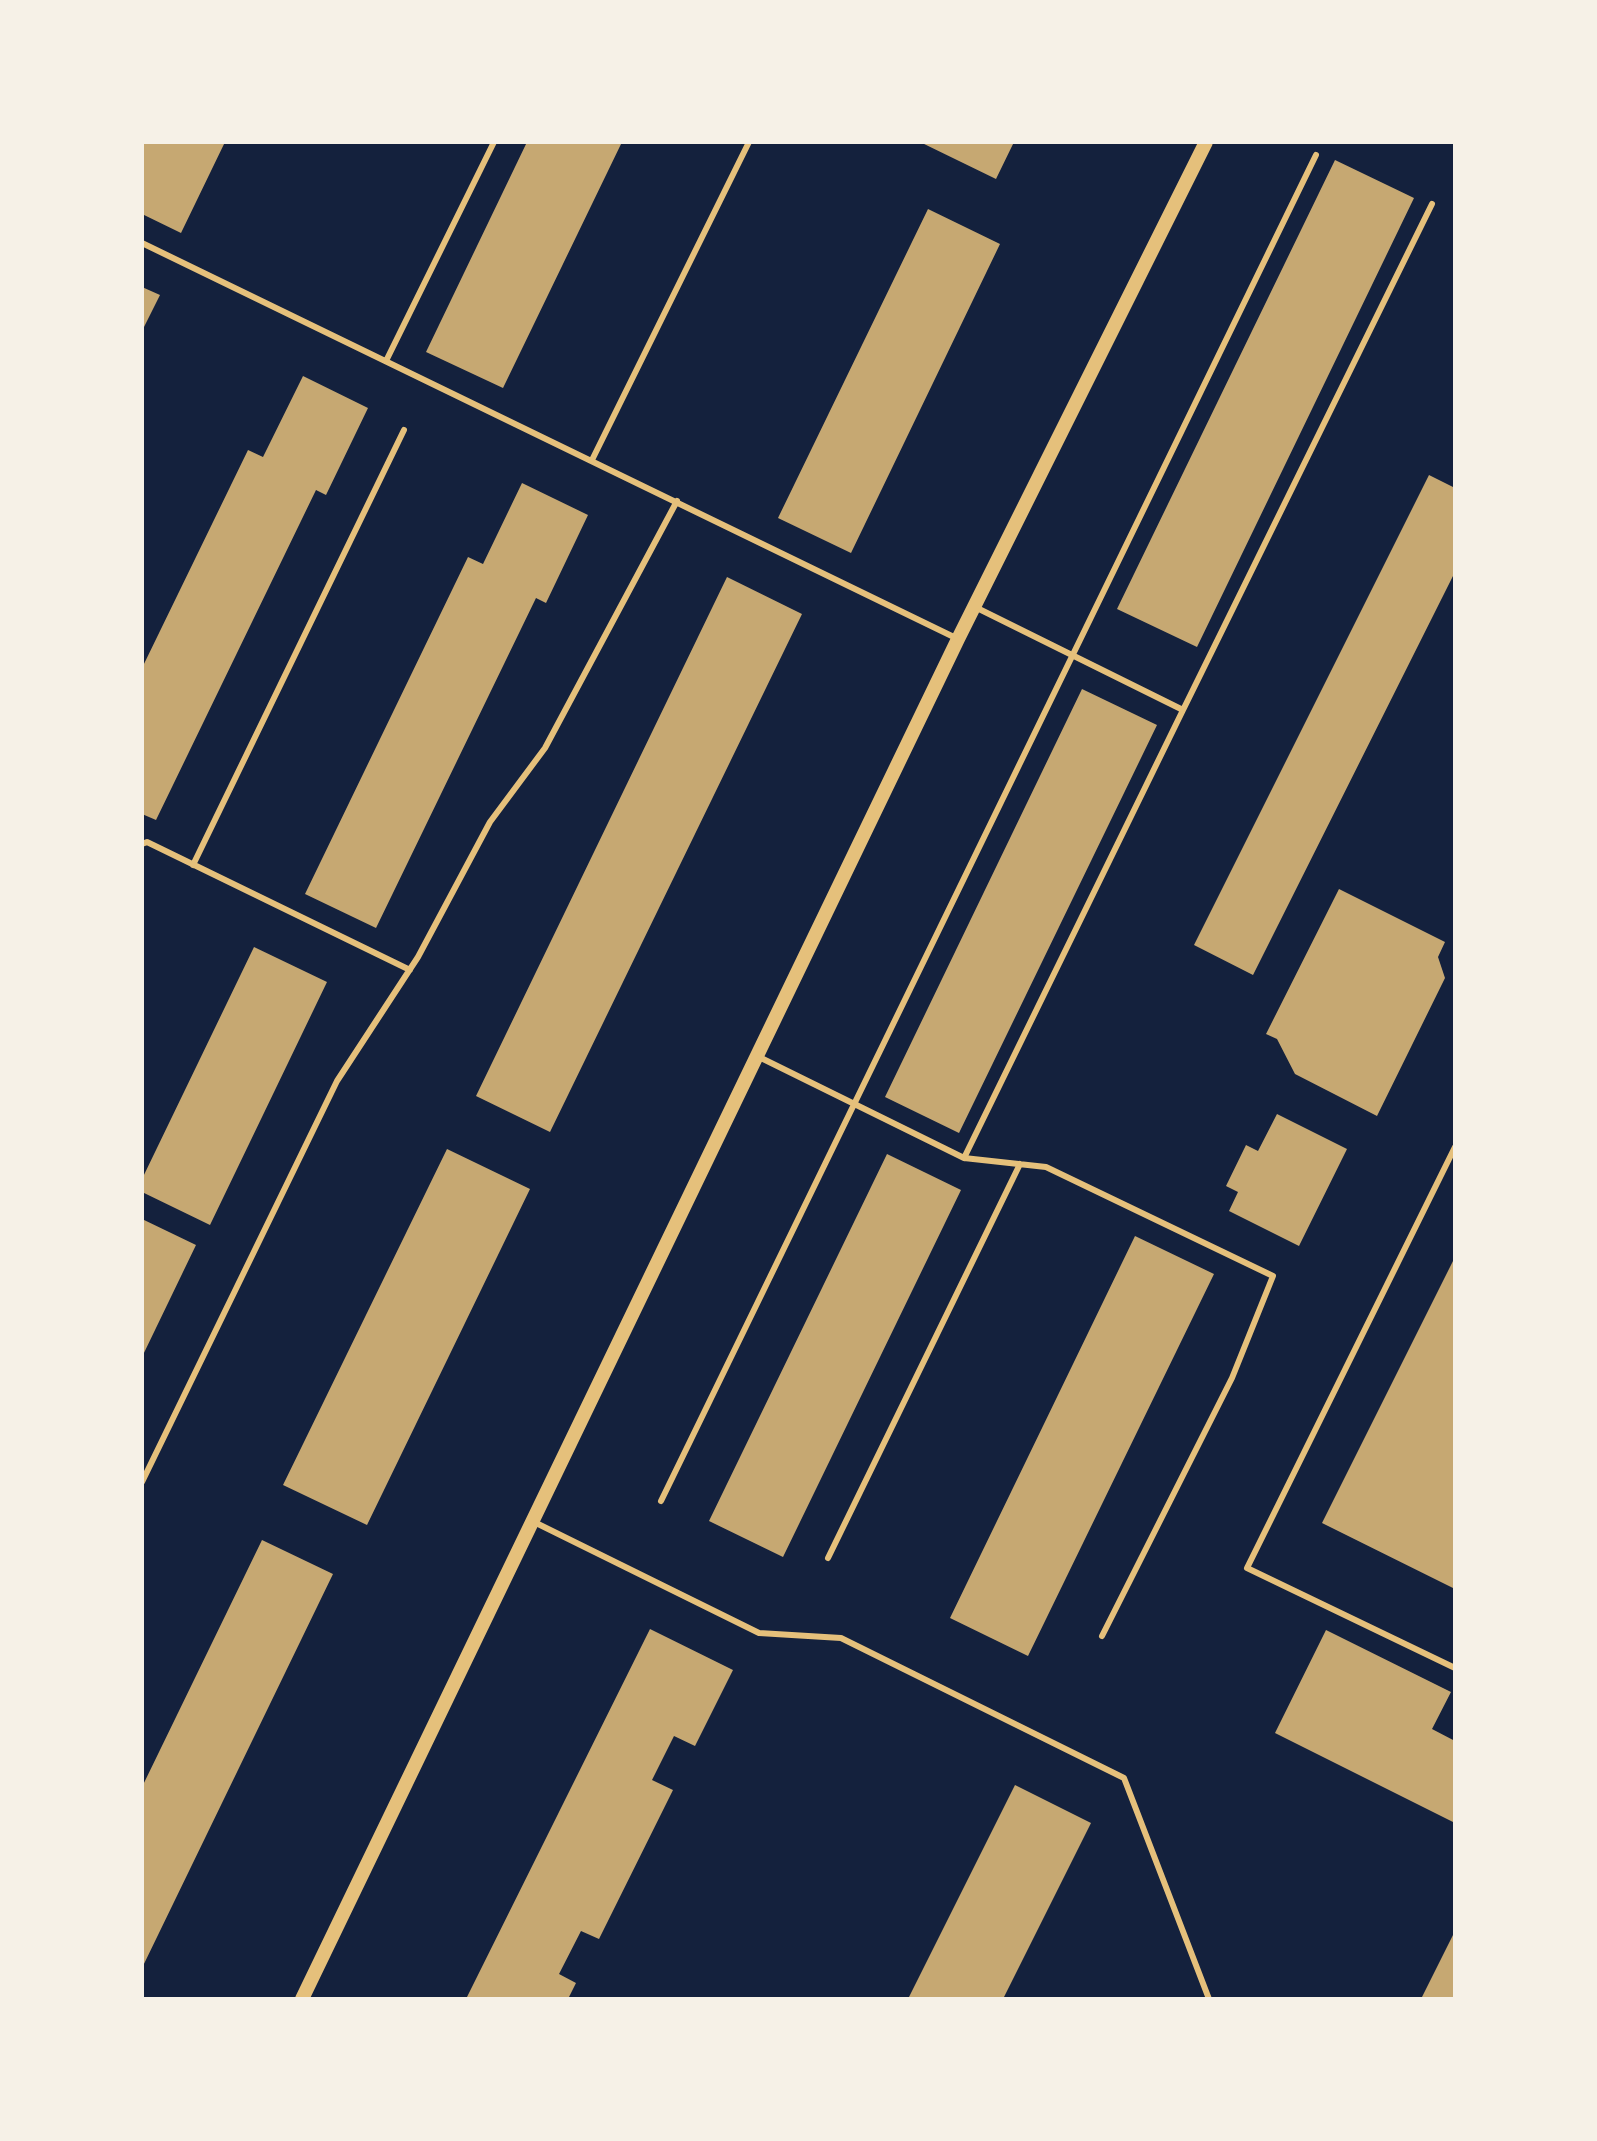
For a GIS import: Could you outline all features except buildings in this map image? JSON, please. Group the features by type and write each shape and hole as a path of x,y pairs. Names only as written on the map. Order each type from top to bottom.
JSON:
{"street":[{"path":"302,1999 958,639 1206,142"}],"lane":[{"path":"386,361 494,142"},
{"path":"592,460 749,142"},
{"path":"661,1501 1316,155"},
{"path":"964,1158 1432,204"},
{"path":"142,243 958,639"},
{"path":"193,865 404,430"},
{"path":"142,1482 337,1081 410,970 490,822 545,748 677,501"},
{"path":"975,607 1183,710"},
{"path":"142,844 147,842 410,970"},
{"path":"757,1056 964,1158 1046,1167 1273,1276 1232,1378 1102,1636"},
{"path":"1455,1147 1247,1568 1455,1668"},
{"path":"828,1558 1020,1164"},
{"path":"532,1521 759,1633 841,1638 1124,1778 1209,1999"}]}
